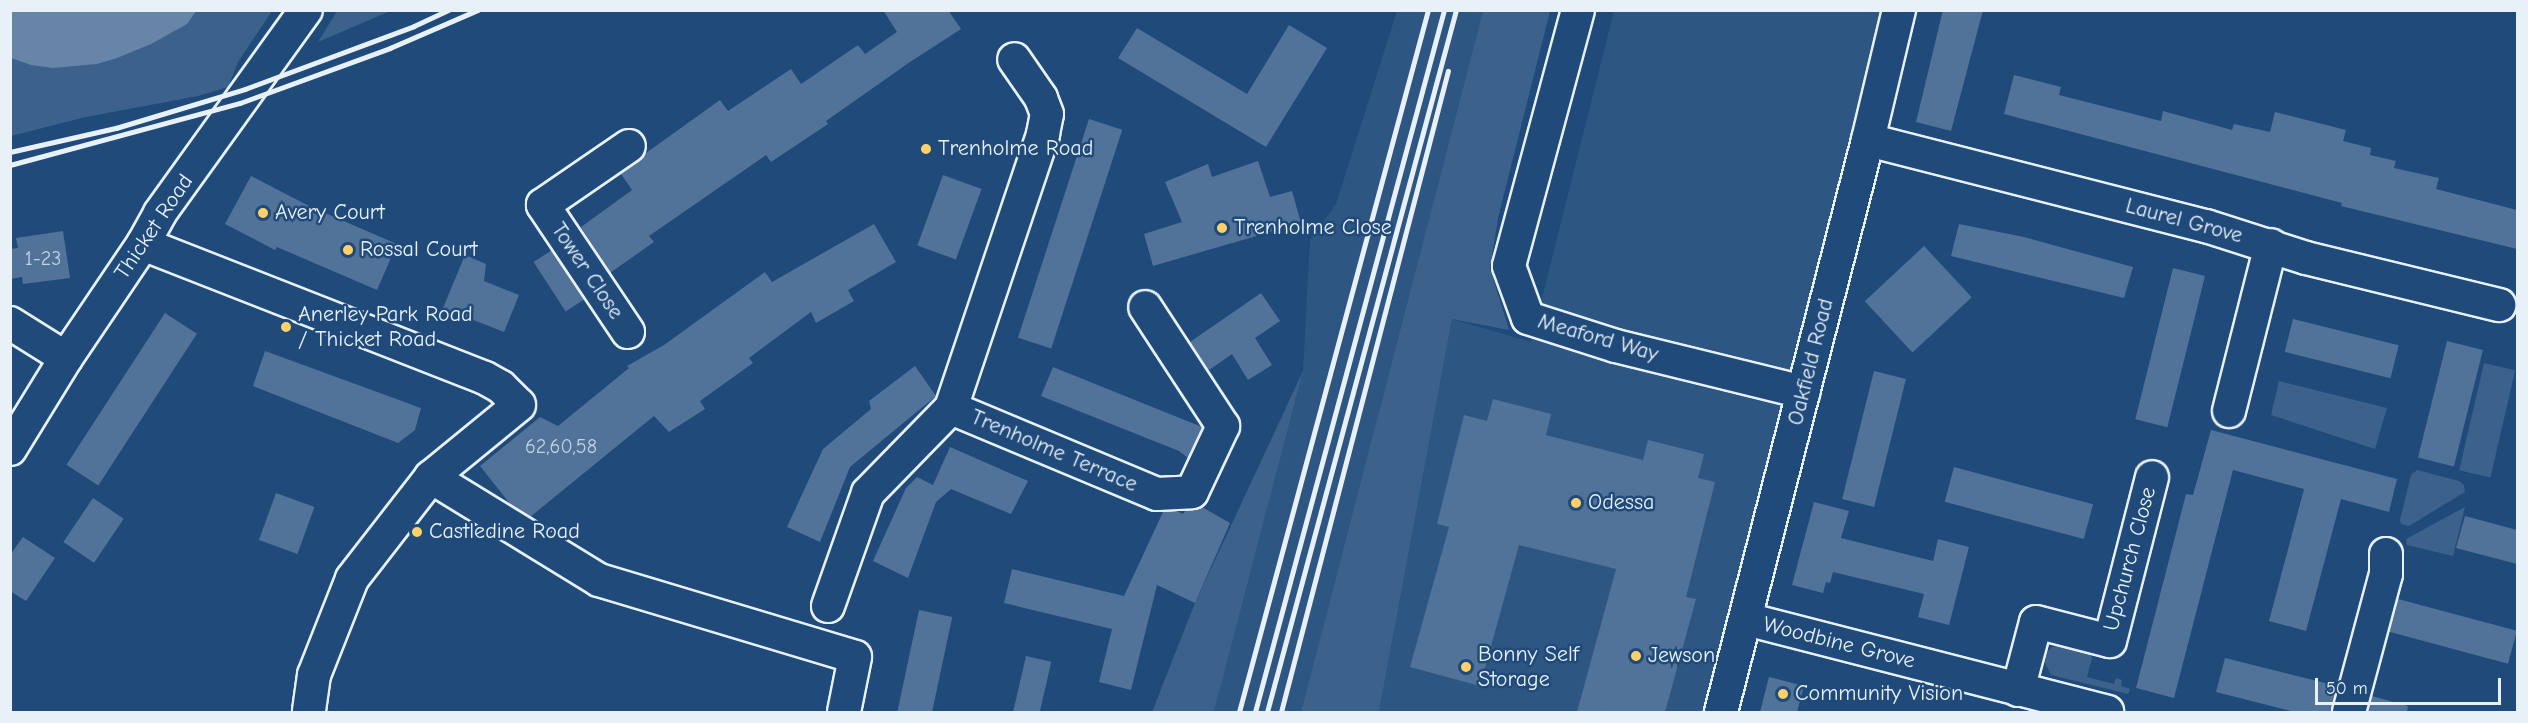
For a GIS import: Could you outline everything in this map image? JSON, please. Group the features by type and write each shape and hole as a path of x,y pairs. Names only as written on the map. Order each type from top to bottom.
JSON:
{"street":[{"name":"Thicket Road","path":"10,449 66,357 143,244 160,213 306,10"},
{"name":"Meaford Way","path":"1578,10 1509,266 1528,318 1616,346 1803,392"},
{"name":"Oakfield Road","path":"1721,712 1868,140 1899,10"},
{"path":"828,606 868,493 951,408 1043,134 1047,114 1041,98 1014,59"},
{"name":"Laurel Grove","path":"1868,140 2206,226 2306,258 2499,305"},
{"name":"Tower Close","path":"628,333 543,205 629,146"},
{"path":"143,244 485,378 501,387 519,405 431,477 352,579 314,675 309,712"},
{"path":"2229,411 2271,245"},
{"name":"Trenholme Terrace","path":"951,408 1157,494 1192,492 1223,426 1145,307"},
{"path":"10,323 66,357"},
{"path":"431,477 599,580 855,657 844,712"},
{"name":"Upchurch Close","path":"2018,690 2037,622 2110,640 2151,477"},
{"path":"2349,712 2386,574 2386,554"},
{"name":"Woodbine Grove","path":"1746,620 2107,712"}],"shaded area":[{"path":"11,10 196,11 187,24 151,44 117,58 97,64 53,68 31,65 11,58"},
{"path":"337,10 390,11 318,42"},
{"path":"11,11 272,11 238,62 228,87 198,96 86,117 11,136"},
{"path":"1397,11 1483,11 1301,712 1214,712 1303,371 1310,240 1336,204"},
{"path":"1483,11 1550,11 1498,218 1490,268 1509,330 1452,319 1379,712 1301,712"},
{"path":"1614,11 1888,11 1709,712 1379,712 1452,319 1531,342"},
{"path":"2484,363 2515,370 2490,477 2459,470"},
{"path":"1303,371 1214,712 1152,712 1195,603"},
{"path":"2279,381 2387,408 2375,449 2271,415"},
{"path":"2417,470 2459,481 2464,485 2465,492 2409,526 2401,524 2400,520 2411,475"},
{"path":"2465,507 2453,556 2407,545 2406,539"},
{"path":"2063,645 2090,652 2092,658 2087,677 2114,684 2116,678 2122,680 2121,686 2130,689 2128,694 2051,675 2045,663 2047,652 2052,647"}],"building":[{"path":"883,10 948,10 961,29 910,62 826,121 828,124 771,162 766,155 649,236 654,242 610,273 581,227 632,190 621,174 646,153 720,100 728,111 791,69 801,84 858,45 865,54 897,32"},
{"path":"1943,10 1983,10 1951,131 1916,122"},
{"path":"1289,25 1327,48 1266,147 1118,58 1137,28 1247,94"},
{"path":"2014,75 2061,87 2059,95 2161,121 2163,111 2232,130 2234,124 2270,132 2275,112 2346,130 2343,141 2371,148 2370,155 2396,161 2394,168 2439,178 2436,189 2517,210 2517,249 2341,206 2342,203 2004,114"},
{"path":"1089,119 1122,130 1051,349 1018,338"},
{"path":"1258,161 1270,197 1292,191 1301,223 1153,266 1144,234 1182,222 1165,182 1208,164 1212,177"},
{"path":"943,175 982,189 956,259 917,245"},
{"path":"251,176 311,207 397,244 377,290 277,247 275,250 225,224"},
{"path":"874,224 896,262 848,290 854,301 816,323 811,312 749,358 753,363 700,401 705,409 669,432 654,416 530,517 511,505 480,466 540,417 558,426 629,368 627,366 664,345 765,272 772,282"},
{"path":"1959,224 2024,237 2133,267 2124,298 1951,256"},
{"path":"63,231 70,278 23,284 22,277 10,279 10,249 18,248 16,238"},
{"path":"1924,246 1972,297 1913,352 1865,301"},
{"path":"552,250 584,299 566,311 534,262"},
{"path":"465,255 486,264 484,281 519,295 504,332 443,308"},
{"path":"2173,268 2205,276 2167,427 2135,419"},
{"path":"1261,293 1280,321 1255,338 1272,365 1248,380 1232,354 1209,370 1190,342"},
{"path":"165,313 197,334 98,485 66,465"},
{"path":"2293,319 2399,345 2391,378 2285,352"},
{"path":"2447,341 2483,350 2454,466 2418,457"},
{"path":"265,351 421,408 415,430 398,443 253,386"},
{"path":"915,366 936,396 850,467 820,542 787,527 823,449 871,409 869,401"},
{"path":"1053,367 1202,427 1188,458 1179,451 1041,396"},
{"path":"1874,371 1906,379 1874,507 1842,499"},
{"path":"1493,399 1551,414 1546,435 1643,460 1648,440 1704,454 1698,478 1715,482 1686,597 1696,599 1665,712 1577,712 1616,569 1519,545 1480,686 1410,667 1449,527 1437,524 1464,415 1487,421"},
{"path":"2211,430 2397,479 2389,512 2341,499 2306,631 2269,621 2304,489 2233,470 2174,698 2136,688 2186,494 2193,495"},
{"path":"950,447 1028,481 1011,514 951,489 936,502 908,578 873,561 906,488 917,477 933,485"},
{"path":"1954,467 2093,504 2084,539 1945,502"},
{"path":"276,493 315,507 297,554 259,540"},
{"path":"93,498 124,519 94,563 63,542"},
{"path":"1814,502 1849,511 1841,538 1933,561 1938,539 1969,547 1949,625 1918,617 1924,594 1833,572 1830,583 1826,582 1823,593 1792,585"},
{"path":"1202,507 1230,523 1195,603 1157,585 1131,690 1099,682 1112,629 1004,603 1012,569 1124,596 1163,512 1176,511 1183,514 1186,510"},
{"path":"2465,516 2517,530 2517,564 2456,548"},
{"path":"23,537 55,558 26,601 10,591 10,555"},
{"path":"2398,599 2517,631 2508,664 2389,632"},
{"path":"919,610 952,617 932,712 897,712"},
{"path":"1026,656 1051,662 1040,712 1013,712"},
{"path":"2225,658 2337,686 2332,712 2295,712 2216,692"},
{"name":"Community Vision","path":"1769,677 1804,686 1797,712 1760,712"},
{"path":"2372,696 2408,706 2407,712 2367,712"}],"railway":[{"path":"10,152 116,128 245,89 414,26 448,10"},
{"path":"10,165 240,103 390,48 478,10"},
{"path":"1239,712 1428,10"},
{"path":"1255,712 1444,10"},
{"path":"1267,712 1456,10"},
{"path":"1281,712 1448,71"}],"place":[{"name":"Trenholme Road","path":"926,149"},
{"name":"Avery Court","path":"263,213"},
{"name":"Trenholme Close","path":"1222,228"},
{"name":"Rossal Court","path":"348,250"},
{"name":"Anerley Park Road / Thicket Road","path":"286,327"},
{"name":"Odessa","path":"1576,503"},
{"name":"Castledine Road","path":"417,532"},
{"name":"Jewson","path":"1636,656"},
{"name":"Bonny Self Storage","path":"1466,667"},
{"name":"Community Vision","path":"1783,694"}]}
